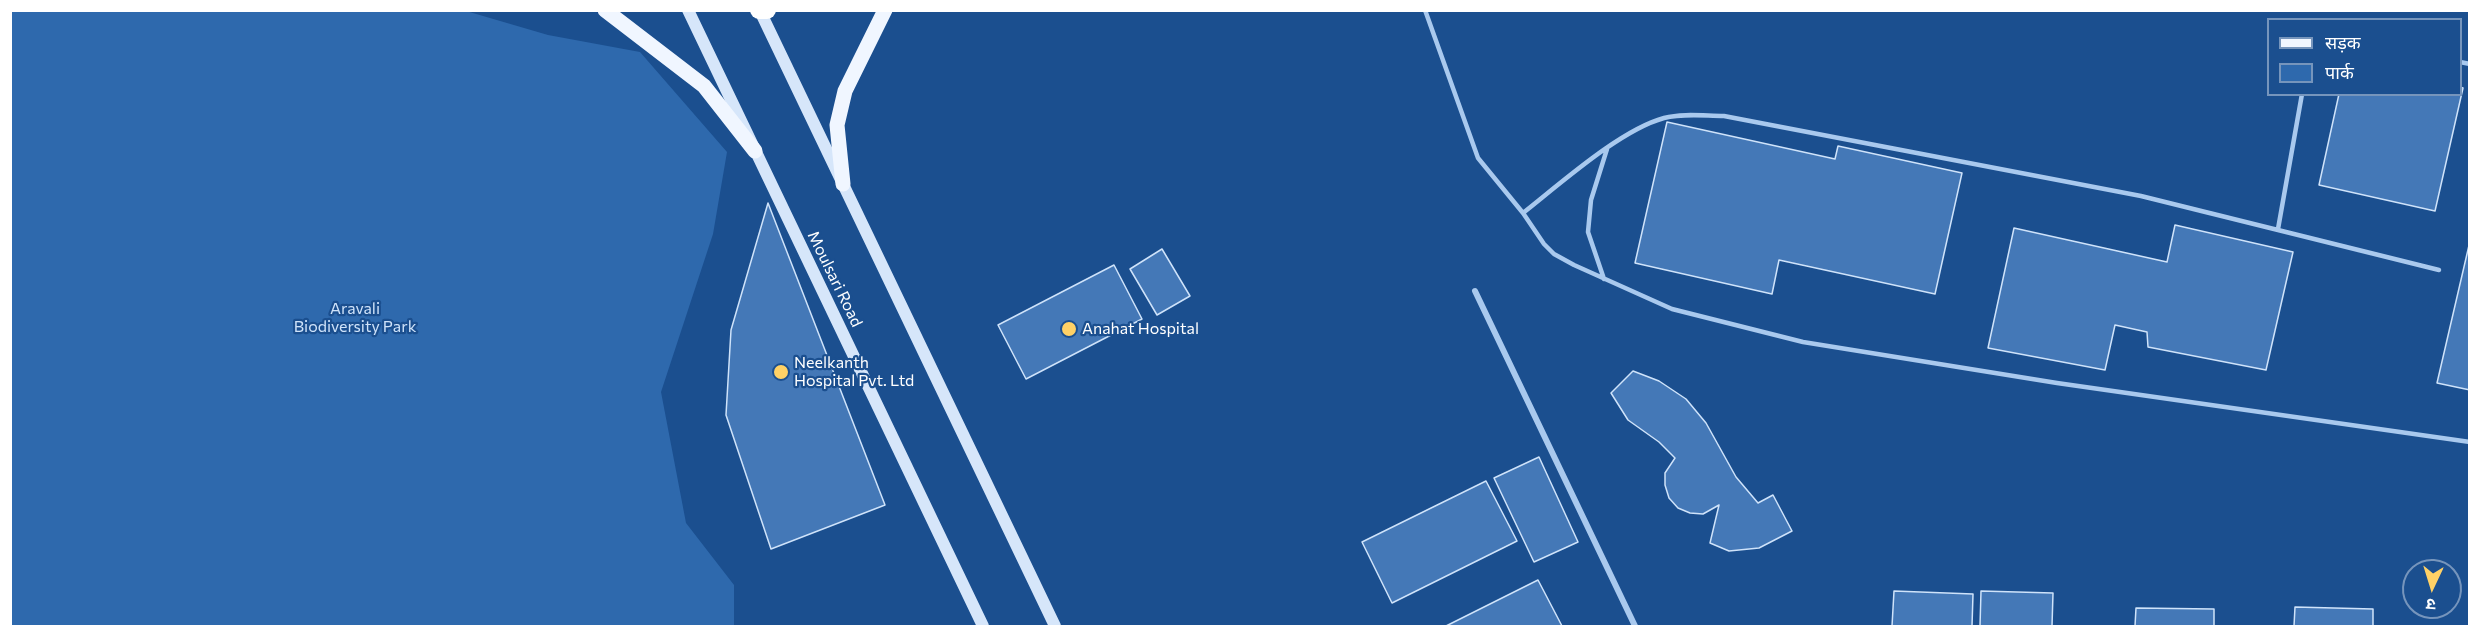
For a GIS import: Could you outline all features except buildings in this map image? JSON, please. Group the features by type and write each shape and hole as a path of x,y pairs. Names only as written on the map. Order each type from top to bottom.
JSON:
{"highway":[{"path":"760,11 767,10"}],"main road":[{"path":"605,10 704,86 755,151"},
{"path":"843,184 837,124 839,114 849,81 885,10"}],"street":[{"name":"Moulsari Road","path":"688,10 983,627"},
{"path":"760,11 1055,627"},
{"path":"1474,291 1635,627"}],"lane":[{"path":"1425,10 1478,158 1554,254 1672,309 1803,342 2057,383 2469,442"},
{"path":"2278,229 2302,96"},
{"path":"1523,213 1607,148 1645,126 1665,118 1724,116 2141,196 2439,270"},
{"path":"1604,279 1588,232 1591,200 1607,148"}],"green space":[{"name":"Aravali Biodiversity Park","path":"10,11 466,11 548,35 640,52 727,152 713,234 661,392 686,523 734,585 734,626 11,626"}],"place":[{"name":"Anahat Hospital","path":"1069,329"},
{"name":"Neelkanth Hospital Pvt. Ltd","path":"781,372"}]}
